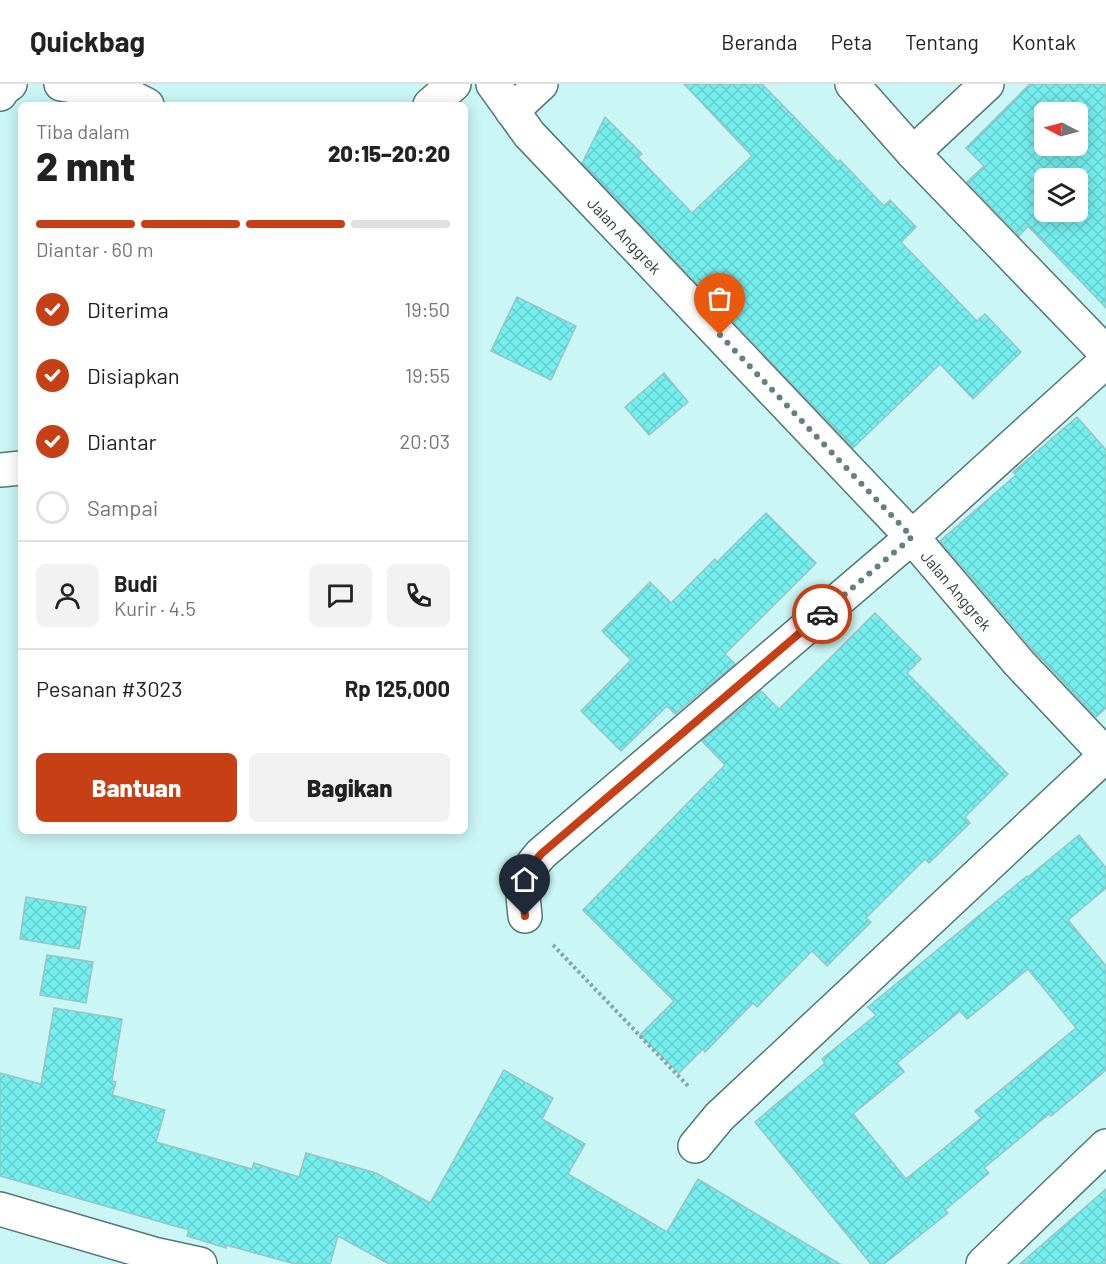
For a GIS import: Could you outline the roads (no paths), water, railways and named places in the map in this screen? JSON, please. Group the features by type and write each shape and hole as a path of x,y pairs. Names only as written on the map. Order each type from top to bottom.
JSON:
{"street":[{"path":"0,94 10,84"},
{"path":"61,84 127,95 141,102"},
{"path":"433,102 454,84"},
{"name":"Jalan Anggrek","path":"493,84 529,134 912,537 1019,663 1106,755"},
{"path":"512,111 541,84"},
{"path":"852,84 913,153 1106,353"},
{"path":"913,153 987,84"},
{"path":"525,916 522,885 529,868 541,854 912,537 1106,361"},
{"path":"0,470 18,468"},
{"path":"695,1146 719,1117 1106,755"},
{"path":"983,1264 1106,1146"},
{"path":"0,1209 184,1262"}]}
